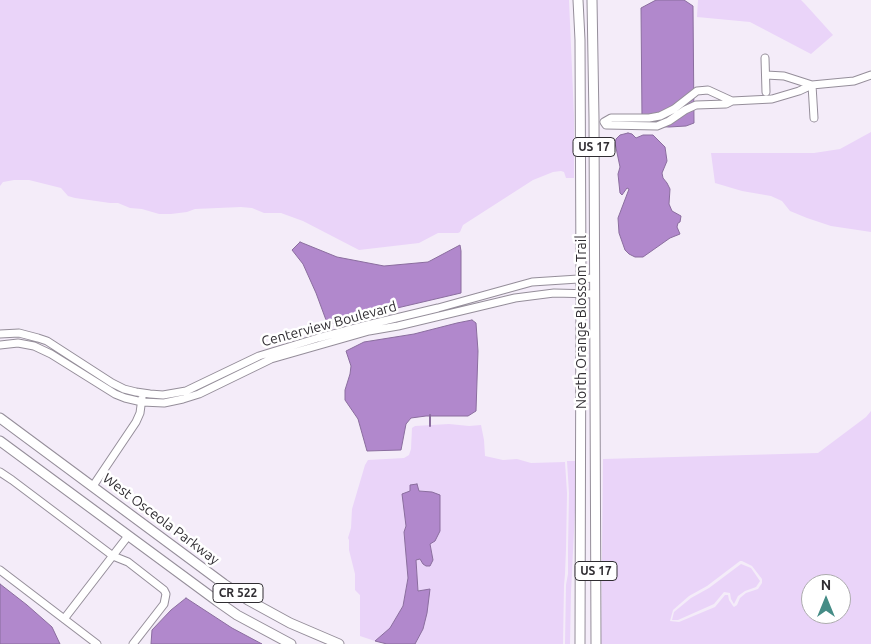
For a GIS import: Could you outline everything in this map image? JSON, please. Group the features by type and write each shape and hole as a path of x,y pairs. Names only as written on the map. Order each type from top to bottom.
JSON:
{"main road":[{"name":"North Orange Blossom Trail","path":"578,0 581,279 580,644"},
{"name":"North Orange Blossom Trail","path":"592,0 596,644"},
{"path":"580,97 585,111 594,118"},
{"name":"West Osceola Parkway","path":"0,418 224,584 248,600 290,623 339,644"},
{"name":"CR 522","path":"0,441 237,615 291,644"}],"street":[{"path":"766,58 766,92"},
{"path":"766,75 784,76 812,85"},
{"path":"732,101 708,90 697,91 689,99 660,116 649,118 611,118 604,122 606,125 657,126 694,107 726,104 732,101 772,99 812,85 854,81 871,75"},
{"path":"812,85 814,118"},
{"path":"710,105 715,97 713,93"},
{"path":"689,99 689,105 694,107"},
{"name":"Centerview Boulevard","path":"0,334 19,333 46,341 124,389 163,395 186,391 260,359 367,325 485,296 532,282 594,278"},
{"name":"Centerview Boulevard","path":"0,345 18,343 43,349 115,394 125,398 142,402 173,402 192,396 260,359 283,355 369,331 398,326 515,298 543,294 594,294"},
{"path":"485,296 488,303"},
{"path":"18,343 19,333"},
{"path":"93,486 136,422 140,413 143,393"},
{"path":"0,472 113,556 128,562 164,590 166,594 164,604 133,644"},
{"path":"64,619 128,536"},
{"path":"0,570 97,644"}],"shaded area":[{"path":"0,0 569,0 574,116 574,178 566,178 564,172 561,171 533,180 463,225 458,233 438,233 419,243 359,250 303,221 281,213 264,213 252,208 241,207 195,209 187,212 159,214 130,208 118,203 75,198 68,196 61,188 29,180 3,182 0,186"},
{"path":"656,0 684,0 693,6 694,123 686,126 651,126 642,119 641,8"},
{"path":"698,0 801,0 833,35 811,54 750,22 697,17"},
{"path":"871,132 871,232 831,226 790,211 782,201 771,196 742,191 715,183 711,153 814,153 840,149"},
{"path":"628,133 636,138 643,135 653,135 665,147 667,161 662,173 670,189 669,204 672,211 681,216 677,227 680,234 670,238 643,257 635,257 625,250 619,233 618,218 629,189 627,188 622,195 620,193 618,174 620,167 615,143 620,135"},
{"path":"300,242 337,257 384,266 428,262 460,245 461,293 329,324 303,264 292,250"},
{"path":"472,320 476,323 478,351 476,411 468,416 411,418 406,424 401,450 367,451 358,419 345,400 345,390 351,366 346,351 364,342 414,334"},
{"path":"871,411 871,644 601,644 603,459 818,453 866,417","holes":["742,561 752,566 762,579 758,589 746,593 734,607 728,595 725,595 715,607 679,622 670,621 673,610 689,596 707,586"]},
{"path":"481,425 485,456 503,460 517,459 531,463 565,462 567,493 563,644 415,644 423,629 429,589 418,591 416,560 433,559 430,544 432,492 419,491 417,484 410,491 404,532 408,578 403,606 390,628 375,641 360,636 360,595 355,590 355,574 348,538 351,528 352,509 365,465 368,460 404,458 409,455 412,428 415,426"},
{"path":"567,461 577,461 570,644 565,644 569,493"},
{"path":"417,484 419,491 440,495 440,531 435,541 430,544 433,560 430,566 426,566 420,559 416,560 418,591 430,589 427,613 423,629 415,644 387,644 375,641 390,628 403,606 408,578 404,532 406,526 402,494 410,491 410,485"},
{"path":"741,564 751,568 760,581 756,587 738,596 734,604 730,593 724,592 714,604 678,620 672,620 674,612 691,598 709,588"},
{"path":"0,584 52,627 60,644 0,644"},
{"path":"186,598 232,628 262,644 151,644 152,630 171,610"}],"waterway":[{"path":"430,415 430,426"}]}
